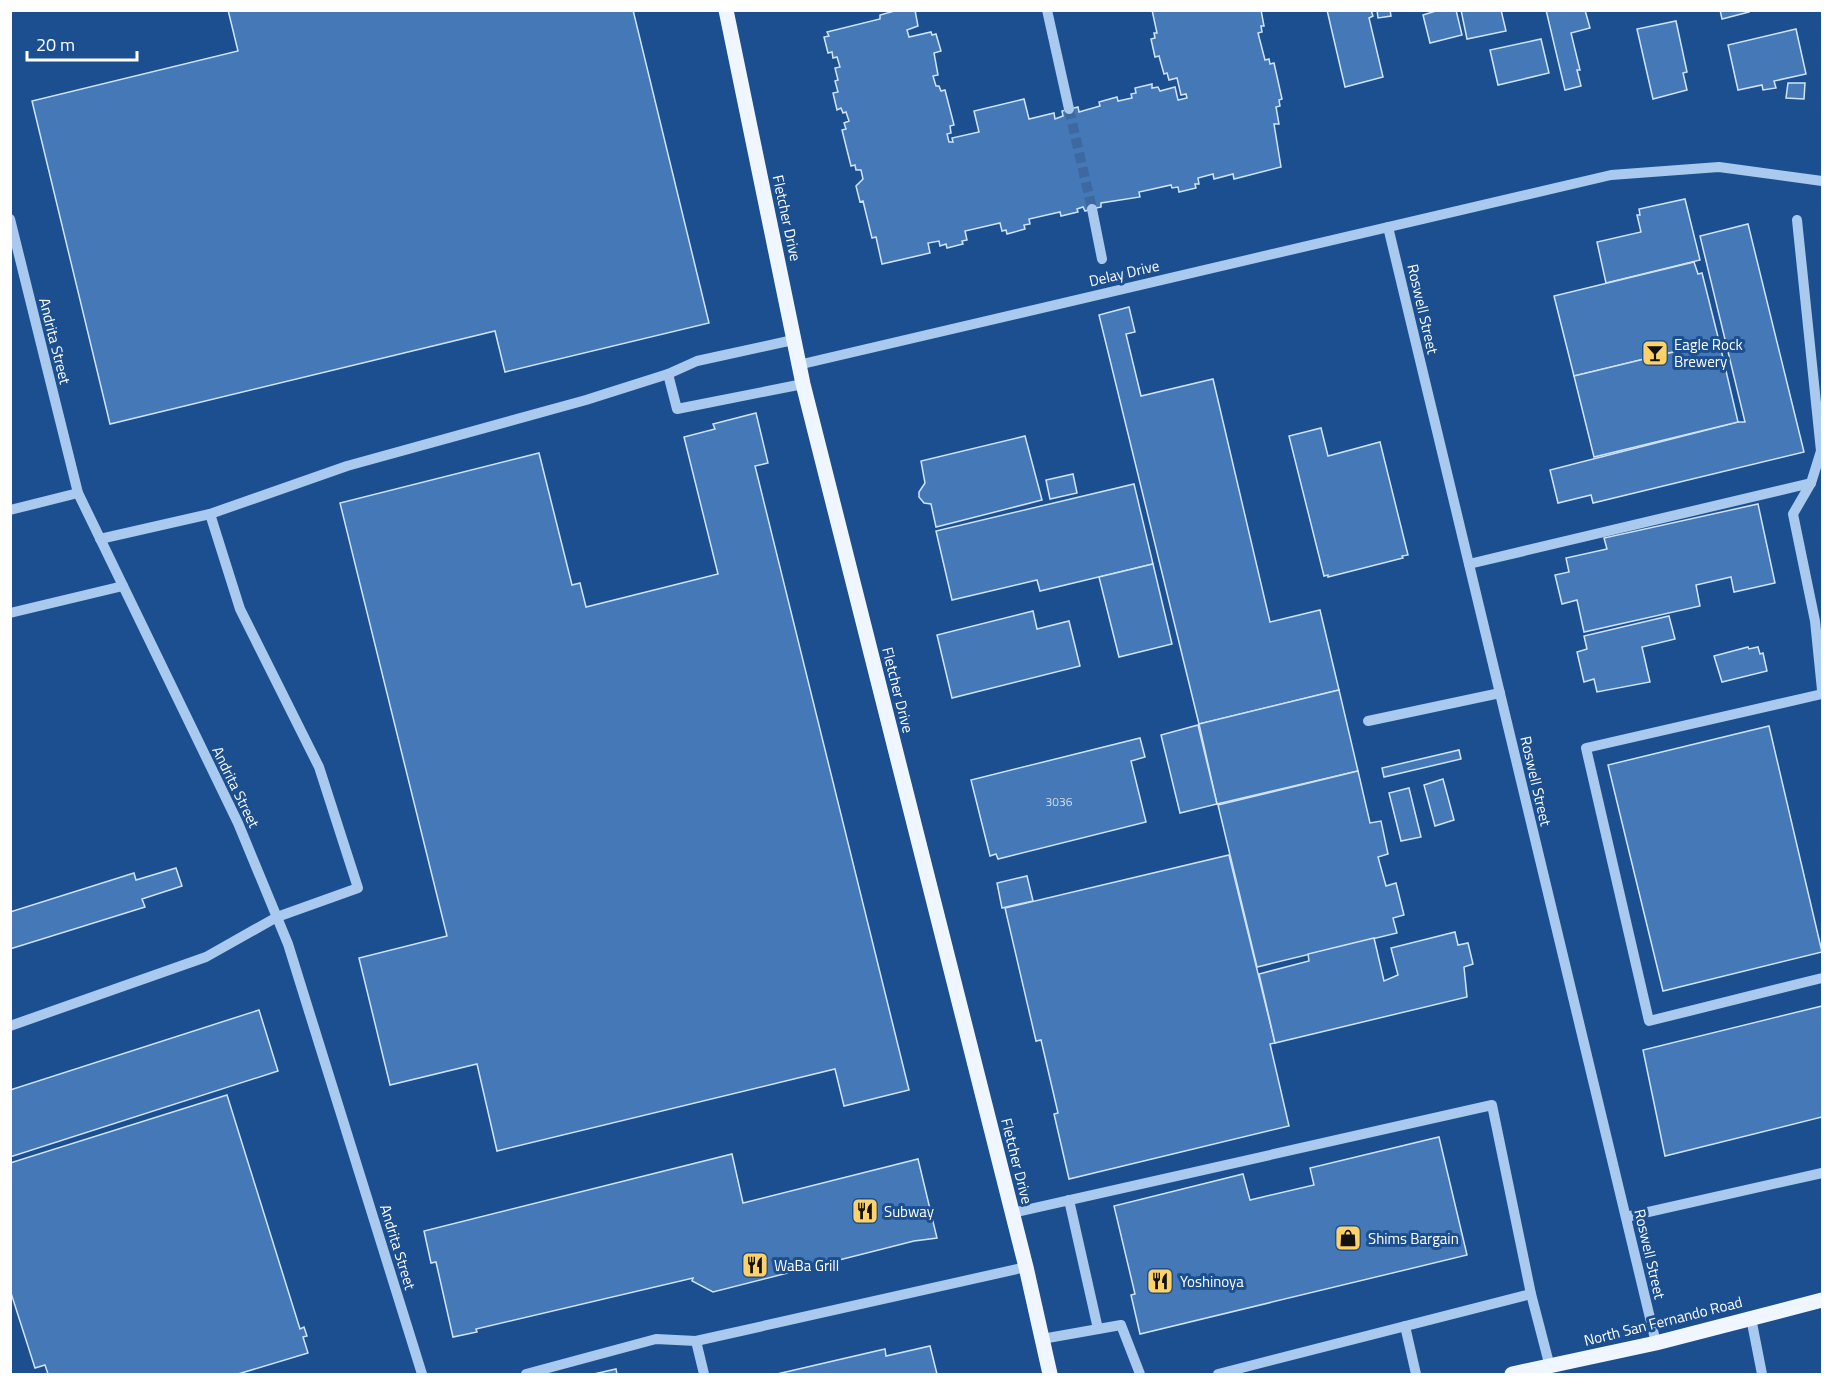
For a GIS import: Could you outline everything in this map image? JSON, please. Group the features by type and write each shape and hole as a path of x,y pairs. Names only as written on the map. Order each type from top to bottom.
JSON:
{"main road":[{"name":"Fletcher Drive","path":"726,10 798,365 1026,1268 1050,1374"},
{"name":"North San Fernando Road","path":"1512,1374 1656,1342 1822,1300"}],"street":[{"path":"1047,10 1069,109"},
{"name":"Delay Drive","path":"798,365 1611,175 1719,167 1822,181"},
{"path":"1092,209 1102,259"},
{"name":"Andrita Street","path":"10,219 15,259 78,493 238,823 292,955 422,1374"},
{"path":"1797,220 1821,452 1811,483 1793,514 1815,621 1822,692 1586,748 1649,1021 1822,978"},
{"name":"Roswell Street","path":"1388,227 1656,1342"},
{"path":"100,539 210,514 347,466 586,400 668,374 697,361 794,340"},
{"path":"668,374 677,409 803,384"},
{"path":"1468,564 1811,483"},
{"path":"10,510 78,493"},
{"path":"10,1026 206,957 277,917 357,888 319,767 240,609 210,514"},
{"path":"10,613 123,586"},
{"path":"1368,721 1500,693"},
{"path":"1012,1213 1492,1106 1531,1294 1550,1366"},
{"path":"1626,1217 1822,1173"},
{"path":"1069,1200 1098,1329"},
{"path":"526,1374 656,1339 696,1341 1026,1268"},
{"path":"1218,1374 1531,1294"},
{"path":"1751,1318 1762,1374"},
{"path":"1042,1339 1120,1325 1140,1374"},
{"path":"1405,1326 1416,1374"},
{"path":"696,1341 704,1374"}],"building":[{"path":"228,10 633,10 709,323 505,372 495,331 110,424 32,101 238,51"},
{"path":"898,10 915,10 918,26 907,30 909,37 931,32 932,35 936,34 941,51 934,53 938,75 933,76 936,86 939,86 941,91 945,90 954,125 950,126 951,133 947,134 949,142 953,142 952,138 979,132 974,111 1024,99 1029,119 1054,113 1055,119 1063,116 1062,111 1078,107 1079,112 1100,106 1099,102 1117,97 1118,101 1132,98 1131,94 1136,93 1135,88 1152,84 1152,88 1158,87 1160,91 1175,87 1178,100 1187,98 1186,94 1181,95 1177,78 1169,80 1167,73 1164,74 1159,56 1155,57 1151,39 1155,38 1154,33 1157,33 1152,10 1261,10 1264,26 1261,26 1262,32 1258,33 1265,60 1269,59 1270,64 1274,63 1282,99 1279,100 1280,106 1276,107 1279,124 1274,124 1281,167 1234,179 1233,174 1214,179 1213,174 1198,178 1199,184 1195,184 1196,188 1179,192 1178,187 1172,188 1171,185 1139,192 1140,197 1101,203 1101,207 1085,211 1083,207 1077,209 1078,212 1061,216 1060,212 1029,219 1030,224 1024,225 1025,229 1007,234 1006,230 1002,231 1000,223 965,231 967,240 962,241 963,244 947,248 946,244 940,246 939,241 928,243 930,253 882,264 876,237 872,238 863,201 860,202 856,186 863,179 861,170 856,170 855,165 851,166 842,130 846,129 844,123 849,121 846,112 843,113 841,108 837,110 833,93 838,92 835,68 840,67 837,57 833,58 832,52 828,53 824,37 829,36 827,32 880,19 880,15"},
{"path":"1327,10 1371,10 1373,16 1369,18 1383,77 1345,87"},
{"path":"1377,10 1390,10 1391,16 1378,18"},
{"path":"1439,10 1456,10 1462,35 1430,43 1423,15"},
{"path":"1461,10 1501,10 1506,31 1467,39"},
{"path":"1546,10 1585,10 1590,28 1571,33 1580,70 1577,70 1581,86 1565,90"},
{"path":"1720,10 1748,10 1749,12 1722,19"},
{"path":"1676,21 1687,72 1683,73 1687,90 1653,99 1637,29"},
{"path":"1796,29 1806,74 1774,81 1776,88 1763,90 1762,85 1738,90 1728,45"},
{"path":"1541,39 1549,73 1498,85 1490,50"},
{"path":"1788,83 1805,83 1804,99 1786,98"},
{"path":"1685,199 1700,260 1606,283 1597,242 1641,232 1637,215 1640,215 1639,209"},
{"path":"1748,224 1804,452 1593,503 1591,495 1558,503 1550,470 1745,422 1700,236"},
{"path":"1694,262 1698,274 1702,273 1719,341 1574,376 1554,296"},
{"path":"1129,307 1135,332 1126,334 1141,396 1213,379 1270,622 1320,610 1339,690 1199,724 1099,315"},
{"path":"1719,341 1738,422 1594,457 1574,376"},
{"path":"756,413 768,463 755,466 909,1090 844,1106 835,1069 497,1151 477,1064 390,1085 359,958 447,936 340,503 539,453 572,585 580,583 586,607 718,574 684,437 715,429 713,424"},
{"path":"1321,428 1328,456 1380,442 1408,555 1328,577 1328,575 1324,576 1289,436"},
{"path":"1025,436 1042,500 936,527 931,504 924,503 919,497 919,492 925,483 921,461"},
{"path":"1073,474 1077,493 1050,499 1046,480"},
{"path":"1134,484 1153,564 1040,591 1037,580 952,600 936,531"},
{"path":"1758,504 1775,583 1734,592 1731,577 1696,585 1700,606 1584,632 1577,600 1562,604 1555,575 1569,572 1566,558 1607,549 1604,538"},
{"path":"1153,564 1172,644 1119,657 1099,577"},
{"path":"1033,611 1037,629 1069,621 1080,666 952,698 937,635"},
{"path":"1669,616 1675,639 1642,647 1650,682 1597,692 1594,679 1584,682 1577,652 1587,649 1584,636"},
{"path":"1748,647 1749,649 1758,647 1760,654 1763,653 1767,671 1722,682 1714,656"},
{"path":"1339,690 1358,771 1217,804 1199,724"},
{"path":"1198,725 1217,804 1180,813 1161,735"},
{"path":"1769,726 1822,952 1663,991 1608,765"},
{"path":"1140,738 1145,757 1131,761 1146,822 998,859 996,854 990,856 971,780"},
{"path":"1459,750 1461,759 1384,777 1382,768"},
{"path":"1358,771 1370,823 1381,821 1388,854 1378,857 1386,886 1396,883 1404,915 1393,918 1397,933 1257,967 1218,805"},
{"path":"1443,779 1454,820 1435,826 1424,785"},
{"path":"1409,788 1421,837 1401,841 1389,793"},
{"path":"1229,855 1275,1043 1270,1044 1289,1126 1069,1179 1054,1114 1058,1113 1041,1040 1036,1041 1005,908"},
{"path":"176,868 182,886 142,899 145,907 10,949 10,912 134,873 136,880"},
{"path":"1027,876 1033,901 1002,908 997,883"},
{"path":"1455,932 1458,945 1468,943 1473,964 1464,967 1467,997 1275,1043 1259,974 1309,961 1308,954 1374,938 1384,981 1398,975 1391,948"},
{"path":"1822,1006 1822,1117 1665,1156 1643,1050"},
{"path":"259,1010 278,1071 10,1157 10,1090"},
{"path":"227,1095 300,1329 304,1327 307,1336 303,1337 308,1353 238,1374 48,1374 45,1365 35,1368 10,1290 10,1163"},
{"path":"1439,1137 1467,1255 1140,1334 1131,1295 1135,1294 1114,1206 1243,1174 1250,1200 1314,1185 1310,1168"},
{"path":"732,1154 743,1203 918,1159 937,1238 914,1241 713,1292 692,1281 693,1278 476,1329 477,1332 453,1337 436,1262 431,1263 424,1231"},
{"path":"930,1346 937,1374 777,1374 885,1349 886,1356"},
{"path":"616,1369 617,1374 594,1374"}],"tunnel":[{"path":"1069,109 1092,209"}],"place":[{"name":"Eagle Rock Brewery","path":"1655,353"},
{"name":"Subway","path":"865,1211"},
{"name":"Shims Bargain","path":"1348,1238"},
{"name":"WaBa Grill","path":"755,1265"},
{"name":"Yoshinoya","path":"1160,1281"}]}
